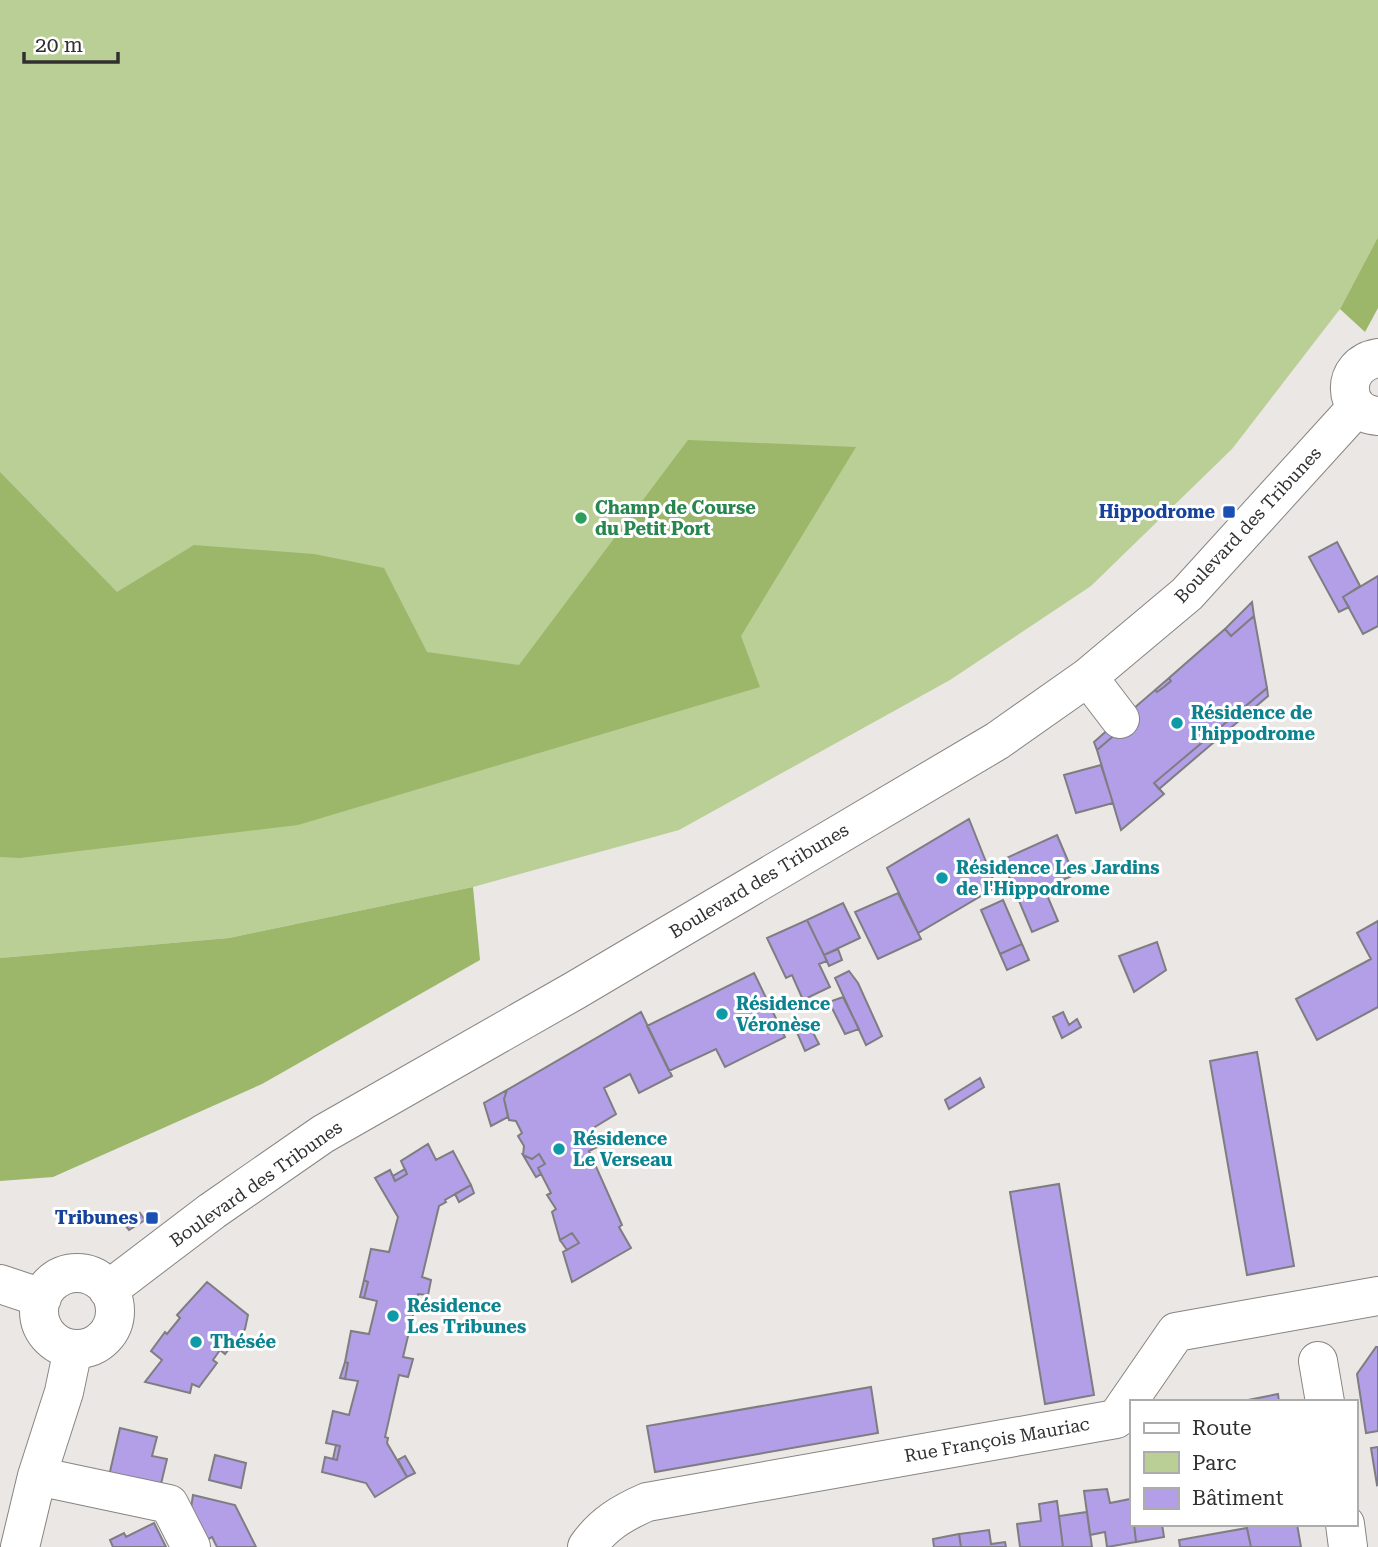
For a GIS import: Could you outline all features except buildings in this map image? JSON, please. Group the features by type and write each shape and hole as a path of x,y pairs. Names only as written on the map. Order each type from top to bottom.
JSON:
{"street":[{"path":"1368,412 1352,399 1350,380 1354,371 1362,364 1378,358"},
{"name":"Boulevard des Tribunes","path":"108,1290 212,1211 323,1134 574,991 997,741 1088,677 1187,594 1368,412"},
{"path":"1088,677 1120,719"},
{"path":"67,1275 90,1275 108,1290 114,1301 115,1313 106,1336 85,1348 73,1349 52,1339 45,1331 39,1309 42,1298 56,1279 67,1275"},
{"path":"0,1284 42,1298"},
{"name":"Rue François Mauriac","path":"587,1547 596,1534 620,1514 648,1502 1116,1419 1176,1332 1378,1296"},
{"path":"20,1547 37,1476 64,1392 73,1349"},
{"path":"1318,1361 1325,1400"},
{"path":"37,1476 169,1504 191,1547"},
{"path":"1345,1526 1349,1547"}],"green space":[{"name":"Champ de Course du Petit Port","path":"0,0 1378,0 1378,237 1340,309 1232,449 1091,586 950,680 679,830 473,887 229,938 0,958"},
{"path":"1378,237 1378,308 1365,332 1340,309"},
{"path":"688,440 856,447 741,636 760,687 298,825 20,858 0,857 0,472 117,592 194,545 314,554 384,568 427,652 519,665"},
{"path":"473,887 480,960 262,1084 53,1177 0,1181 0,958 229,938"}],"place":[{"name":"Hippodrome","path":"1229,512"},
{"name":"Champ de Course du Petit Port","path":"581,518"},
{"name":"Résidence de l'hippodrome","path":"1177,723"},
{"name":"Résidence Les Jardins de l'Hippodrome","path":"942,878"},
{"name":"Résidence Véronèse","path":"722,1014"},
{"name":"Résidence Le Verseau","path":"559,1149"},
{"name":"Tribunes","path":"152,1218"},
{"name":"Résidence Les Tribunes","path":"393,1316"},
{"name":"Thésée","path":"196,1342"}]}
